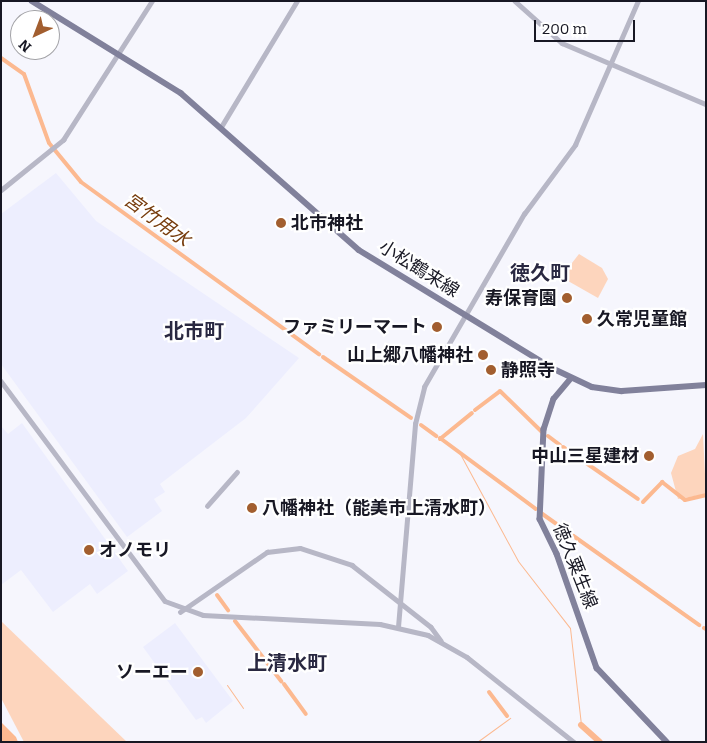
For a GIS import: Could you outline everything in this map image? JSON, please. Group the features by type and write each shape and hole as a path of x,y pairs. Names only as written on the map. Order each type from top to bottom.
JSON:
{"main road":[{"name":"小松鶴来線","path":"32,1 181,93 359,250 571,378 592,387 622,390 706,385"},
{"name":"徳久粟生線","path":"571,378 554,399 544,429 540,510 597,668 667,742"}],"street":[{"path":"1,190 55,149 121,55 152,1"},
{"path":"221,127 296,1"},
{"path":"515,1 556,40 706,104"},
{"path":"398,627 419,400 433,365 528,206 575,145 638,1"},
{"path":"1,381 156,592 181,612 398,627 440,641"},
{"path":"207,506 237,472"},
{"path":"181,612 259,556 284,547 345,561 400,602 440,641 574,742"}],"shaded area":[{"path":"56,173 96,221 299,358 246,418 160,484 165,492 154,499 162,511 127,537 1,364 1,214"},
{"path":"579,254 602,268 608,279 598,298 561,277"},
{"path":"22,423 128,571 97,594 90,584 53,612 21,570 1,585 1,426 8,434"},
{"path":"703,434 706,494 678,499 671,473 678,456 695,449"},
{"path":"1,621 127,742 24,742 1,698"},
{"name":"ソーエー","path":"175,623 233,701 206,723 202,717 196,720 143,647"},
{"path":"1,722 16,737 18,742 1,742"}],"waterway":[{"name":"宮竹用水","path":"1,58 24,74 49,143 81,182 319,354"},
{"path":"323,357 411,418"},
{"path":"475,410 500,391 542,432"},
{"path":"440,439 472,413"},
{"path":"421,425 436,436"},
{"path":"548,436 560,445"},
{"path":"440,438 536,509"},
{"path":"563,447 638,499"},
{"path":"458,450 518,561 570,628 581,725"},
{"path":"643,502 662,482 685,500 706,495"},
{"path":"541,513 699,625"},
{"path":"217,595 228,610"},
{"path":"235,621 281,681"},
{"path":"284,684 306,714"},
{"path":"227,685 243,708"},
{"path":"489,692 507,716"},
{"path":"477,742 510,718"},
{"path":"581,725 600,742"}],"place":[{"name":"北市神社","path":"281,223"},
{"name":"寿保育園","path":"567,298"},
{"name":"久常児童館","path":"587,319"},
{"name":"ファミリーマート","path":"437,327"},
{"name":"山上郷八幡神社","path":"483,355"},
{"name":"静照寺","path":"491,370"},
{"name":"中山三星建材","path":"649,456"},
{"name":"八幡神社（能美市上清水町）","path":"252,508"},
{"name":"オノモリ","path":"89,550"},
{"name":"ソーエー","path":"198,672"}],"district":[{"name":"徳久町","path":"540,273"},
{"name":"北市町","path":"194,331"},
{"name":"上清水町","path":"287,663"}]}
